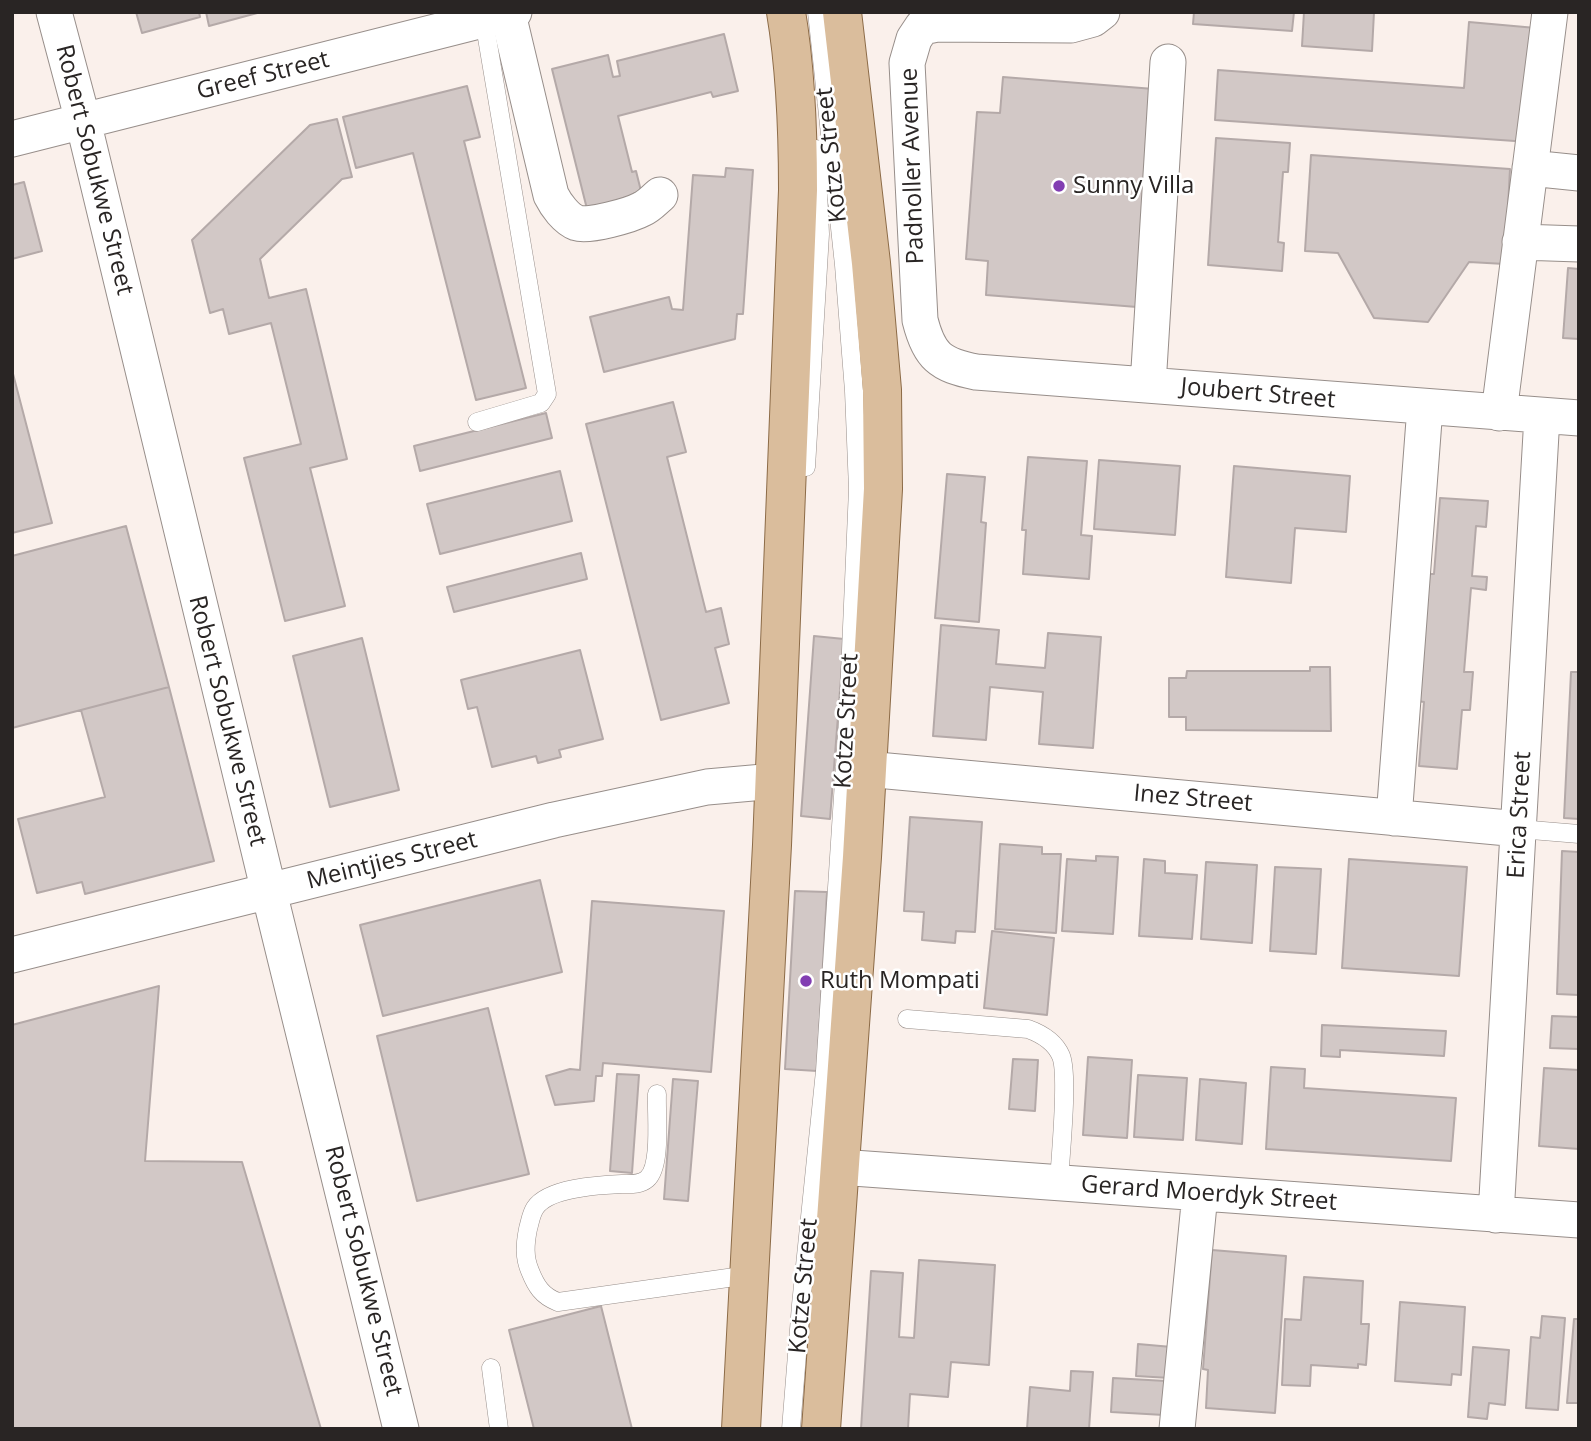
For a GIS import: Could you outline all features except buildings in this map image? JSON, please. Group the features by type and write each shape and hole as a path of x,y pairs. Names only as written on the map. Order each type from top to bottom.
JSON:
{"main road":[{"name":"Kotze Street","path":"741,1429 775,781 798,190 798,141 791,43 786,12"},
{"name":"Kotze Street","path":"821,1429 883,489 882,390 872,262 842,12"}],"street":[{"name":"Robert Sobukwe Street","path":"54,12 83,121 269,892 405,1423"},
{"name":"Padnoller Avenue","path":"941,360 926,341 920,320 906,63 914,39 922,27 937,24 1072,24 1093,19 1102,12"},
{"path":"1499,413 1550,12"},
{"name":"Greef Street","path":"12,139 502,15"},
{"path":"502,15 551,195 556,204 568,217 586,224 645,208 660,195"},
{"path":"1148,385 1168,62"},
{"path":"1530,169 1579,173"},
{"path":"1520,242 1579,244"},
{"name":"Joubert Street","path":"941,360 955,368 976,372 1579,418"},
{"path":"1394,818 1425,407"},
{"name":"Erica Street","path":"1496,1214 1542,415"},
{"name":"Inez Street","path":"866,769 1519,830"},
{"name":"Meintjies Street","path":"12,955 567,817 707,787 775,781"},
{"name":"Gerard Moerdyk Street","path":"839,1167 1579,1220"},
{"path":"1177,1429 1200,1194"}],"lane":[{"name":"Kotze Street","path":"800,12 816,138 820,234 805,479"},
{"name":"Kotze Street","path":"792,1429 801,1305 826,1057 848,720 858,489 854,391 844,265 817,12"},
{"path":"477,422 541,403 547,394 502,15"},
{"name":"Kotze Street","path":"764,1332 802,534"},
{"path":"1519,830 1579,834"},
{"path":"908,1019 1028,1029 1045,1035 1061,1056 1064,1079 1059,1183"},
{"path":"657,1094 655,1166 647,1179 636,1184 587,1187 559,1193 542,1201 534,1209 524,1247 534,1281 547,1298 558,1302 749,1275"},
{"path":"491,1368 499,1429"}],"place":[{"name":"Sunny Villa","path":"1059,186"},
{"name":"Ruth Mompati","path":"806,981"}]}
